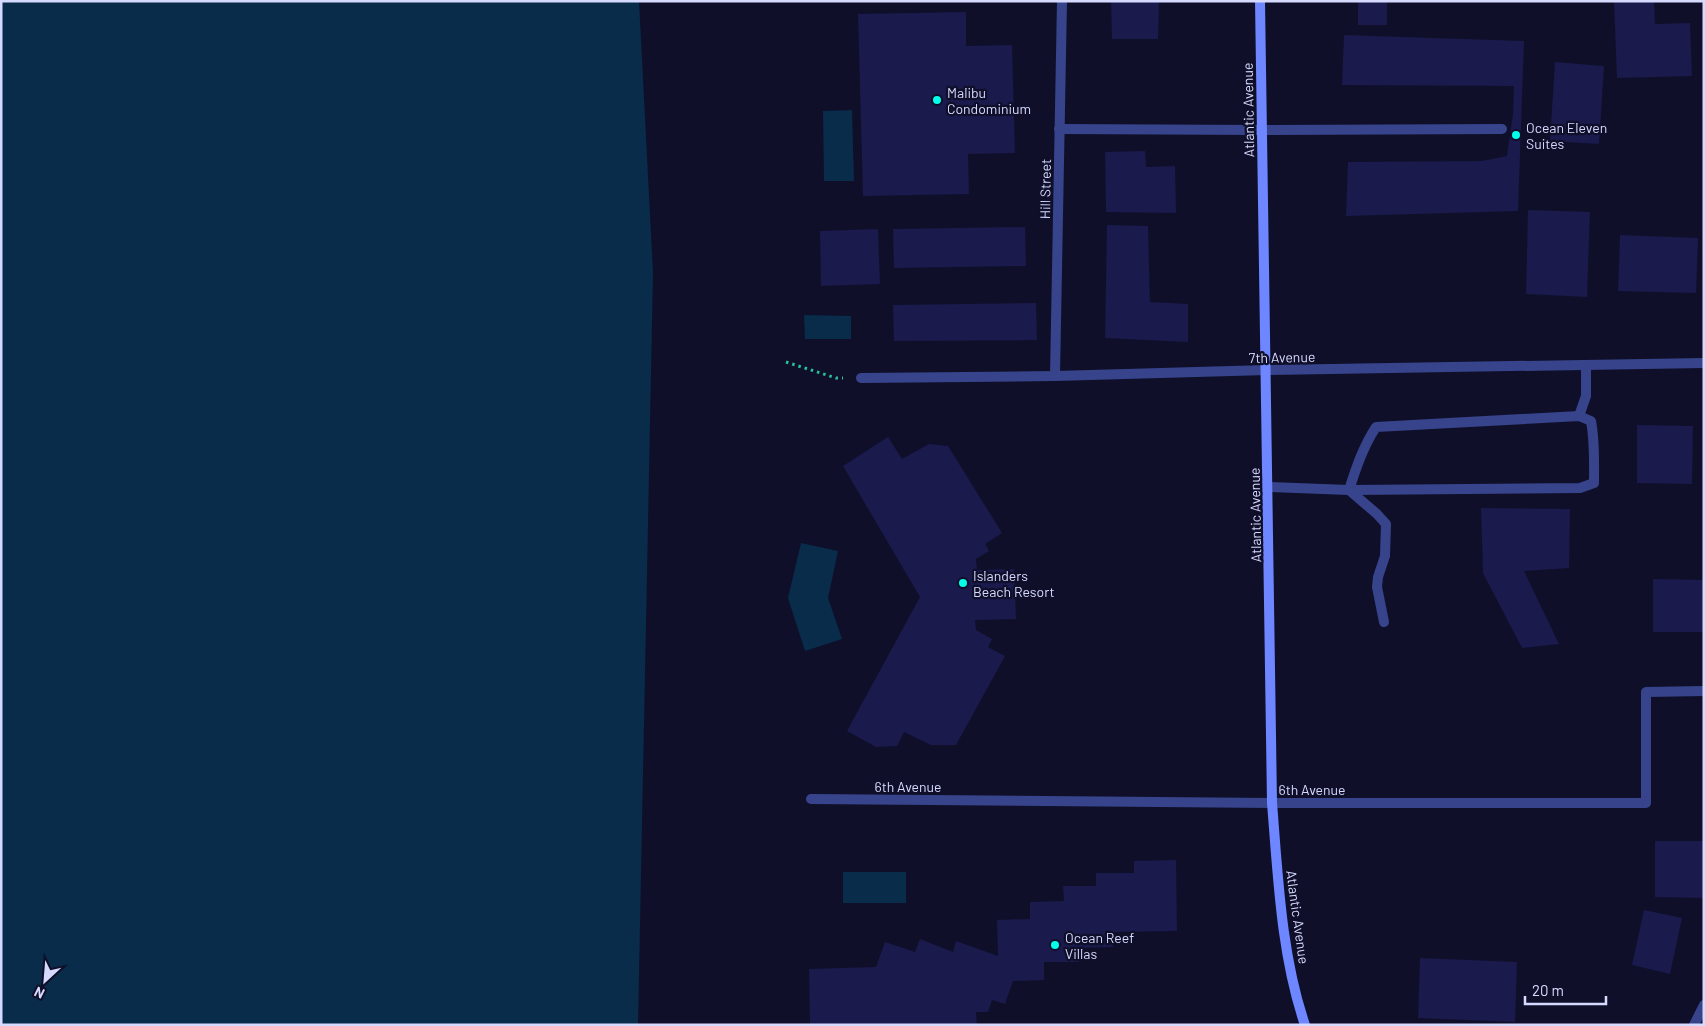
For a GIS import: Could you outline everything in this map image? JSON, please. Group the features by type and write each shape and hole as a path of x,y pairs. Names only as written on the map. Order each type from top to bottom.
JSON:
{"main road":[{"name":"Atlantic Avenue","path":"1260,1 1272,803 1282,915 1290,966 1303,1023"}],"street":[{"name":"Hill Street","path":"1055,376 1062,1"},
{"path":"1059,129 1502,129"},
{"name":"7th Avenue","path":"861,378 1704,363"},
{"path":"1579,416 1586,396 1586,365"},
{"path":"1268,487 1349,490 1580,488 1594,483 1591,422 1579,416 1376,427 1366,442 1349,490"},
{"path":"1349,490 1386,524 1385,556 1378,577 1377,587 1384,622"},
{"name":"6th Avenue","path":"811,799 1272,803 1646,802 1646,692 1704,690"},
{"path":"1694,1025 1704,1005"}],"path":[{"path":"786,362 836,378 861,378"}],"water":[{"path":"1,1 639,1 653,273 638,1025 1,1025"},
{"path":"852,110 854,181 824,181 823,111"},
{"path":"804,315 851,316 851,339 805,339"},
{"path":"801,543 838,551 828,598 842,639 805,651 788,598"},
{"path":"843,872 906,872 906,903 843,903"}],"building":[{"path":"1111,1 1159,1 1158,39 1112,39"},
{"path":"1358,1 1387,1 1387,25 1358,25"},
{"path":"1614,1 1654,1 1655,24 1690,23 1692,76 1617,78"},
{"name":"Malibu Condominium","path":"966,12 966,46 1012,45 1015,153 968,154 969,194 863,196 858,14"},
{"name":"Ocean Eleven Suites","path":"1344,35 1524,41 1518,211 1346,216 1348,162 1482,161 1507,156 1513,114 1514,86 1342,85"},
{"path":"1555,62 1604,66 1599,144 1550,141"},
{"path":"1145,151 1146,167 1175,166 1176,213 1106,212 1105,152"},
{"path":"1528,210 1590,212 1587,297 1526,294"},
{"path":"1107,225 1148,226 1150,302 1188,304 1188,342 1105,338"},
{"path":"1025,227 1026,266 894,268 893,229"},
{"path":"878,229 880,284 821,286 820,231"},
{"path":"1620,235 1698,238 1696,293 1618,291"},
{"path":"1036,303 1037,340 894,341 893,305"},
{"path":"1637,425 1693,426 1692,484 1637,483"},
{"name":"Islanders Beach Resort","path":"888,437 902,459 929,444 948,446 1002,533 985,544 989,551 976,559 977,570 1014,569 1016,619 975,620 976,630 992,639 988,647 1005,656 956,745 931,745 904,732 897,746 876,747 847,731 920,597 843,466"},
{"path":"1481,508 1570,509 1569,568 1524,571 1559,644 1522,648 1483,573"},
{"path":"1653,579 1704,580 1704,632 1653,632"},
{"path":"1655,841 1704,841 1704,898 1655,897"},
{"name":"Ocean Reef Villas","path":"1176,860 1177,931 1113,932 1113,947 1079,948 1079,962 1044,962 1044,980 1013,981 1005,1004 992,1000 988,1012 976,1012 977,1025 810,1025 809,969 876,967 885,942 915,952 920,939 953,952 956,941 998,956 997,920 1030,919 1030,902 1064,901 1063,886 1096,886 1096,873 1134,873 1134,861"},
{"path":"1644,910 1682,918 1670,974 1632,965"},
{"path":"1420,958 1517,962 1515,1022 1418,1018"}],"place":[{"name":"Malibu Condominium","path":"937,100"},
{"name":"Ocean Eleven Suites","path":"1516,135"},
{"name":"Islanders Beach Resort","path":"963,583"},
{"name":"Ocean Reef Villas","path":"1055,945"}]}
